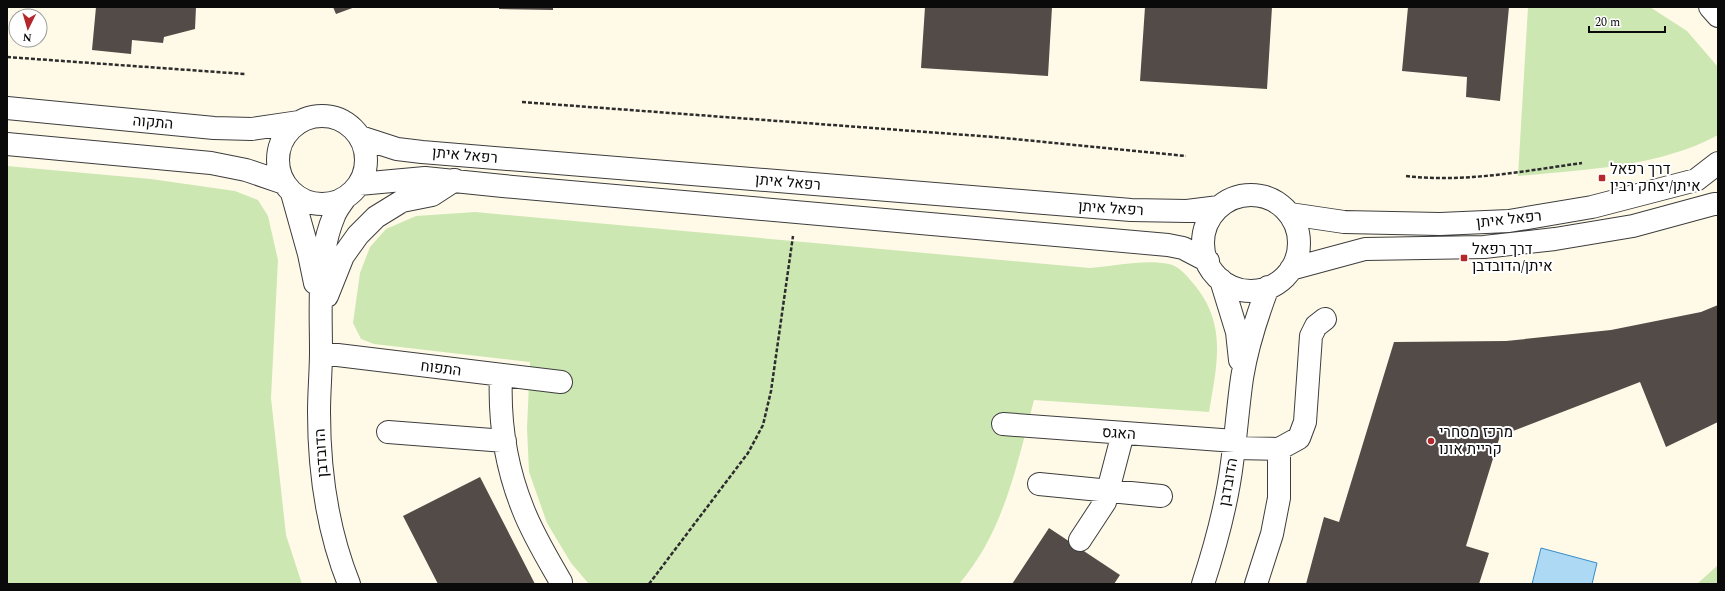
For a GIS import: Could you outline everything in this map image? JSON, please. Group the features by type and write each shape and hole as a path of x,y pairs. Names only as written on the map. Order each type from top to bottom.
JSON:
{"street":[{"path":"1710,7 1718,16"},
{"name":"התקוה","path":"7,108 214,128 252,129 299,122"},
{"path":"7,144 211,163 246,170 288,188 304,201 318,204 332,203 352,191 366,164 365,150 360,137 346,123 333,117 318,116 299,122 284,136 279,149 277,163 288,188"},
{"name":"רפאל איתן","path":"360,137 398,149 422,152 1115,209 1160,212 1219,208"},
{"name":"רפאל איתן","path":"1290,214 1352,222 1440,224 1509,221 1592,207 1696,180 1718,163"},
{"name":"רפאל איתן","path":"352,191 425,178 455,180 503,186 1168,245 1183,248 1208,261"},
{"path":"321,314 343,256 358,235 376,217 402,201 432,195 455,180"},
{"name":"הדובדבן","path":"288,188 309,254 321,314"},
{"name":"הדובדבן","path":"349,584 342,567 326,509 320,459 319,411 324,256 334,214 352,191"},
{"path":"1248,195 1264,197 1279,204 1290,214 1297,227 1299,242 1297,256 1291,269 1281,280 1268,287 1252,290 1236,288 1221,280 1210,267 1204,252 1204,236 1208,221 1219,208 1232,198 1248,195"},
{"name":"רפאל איתן","path":"1291,269 1365,249 1484,247 1555,239 1634,226 1718,204"},
{"name":"הדובדבן","path":"1221,280 1237,332 1242,378"},
{"name":"הדובדבן","path":"1203,584 1224,507 1235,445 1242,378 1250,341 1268,287"},
{"path":"1256,584 1272,534 1279,498 1279,449 1299,438 1305,422 1311,336 1316,326 1325,319"},
{"name":"התפוח","path":"321,353 561,382"},
{"path":"501,375 500,394 505,441 510,468 523,510 561,582"},
{"name":"האגס","path":"1003,424 1124,433 1279,449"},
{"path":"388,432 505,441"},
{"path":"1080,540 1105,502 1124,433"},
{"path":"1039,484 1161,496"}],"path":[{"path":"7,57 245,74"},
{"path":"522,102 994,137 1186,156"},
{"path":"1406,176 1419,178 1477,177 1582,163"},
{"path":"649,584 748,453 763,425 771,391 796,212"}],"green space":[{"path":"1528,7 1650,7 1687,31 1718,67 1718,135 1695,146 1646,160 1594,169 1518,176"},
{"path":"7,166 151,179 235,191 258,200 268,216 278,260 271,398 286,535 302,584 7,584"},
{"path":"475,212 1090,268 1150,262 1173,265 1185,274 1203,297 1211,313 1215,328 1217,361 1209,412 1034,400 1015,473 998,520 974,564 959,584 589,584 571,563 547,523 529,472 527,428 530,362 374,344 361,339 353,323 360,273 370,247 386,229 416,216"},
{"path":"1718,565 1718,584 1697,584"}],"water":[{"path":"1541,548 1597,563 1592,584 1532,584"}],"building":[{"path":"96,7 196,7 195,29 164,37 163,43 132,40 131,54 92,50"},
{"path":"333,7 355,7 336,14"},
{"path":"499,7 553,7 553,10 499,9"},
{"path":"925,7 1052,7 1048,76 921,68"},
{"path":"1145,7 1272,7 1267,89 1140,81"},
{"path":"1408,7 1509,7 1500,101 1466,97 1467,77 1402,71"},
{"name":"מרכז מסחרי קריית אונו","path":"1718,305 1718,422 1666,447 1640,382 1500,436 1466,546 1489,553 1479,584 1306,584 1324,517 1339,522 1394,342 1506,341 1611,330 1701,312"},
{"path":"480,477 535,584 438,584 403,516"},
{"path":"1049,528 1120,575 1114,584 1012,584"}],"place":[{"name":"דרך רפאל איתן/יצחק רבין","path":"1602,178"},
{"name":"דרך רפאל איתן/הדובדבן","path":"1464,258"},
{"name":"מרכז מסחרי קריית אונו","path":"1431,441"}]}
